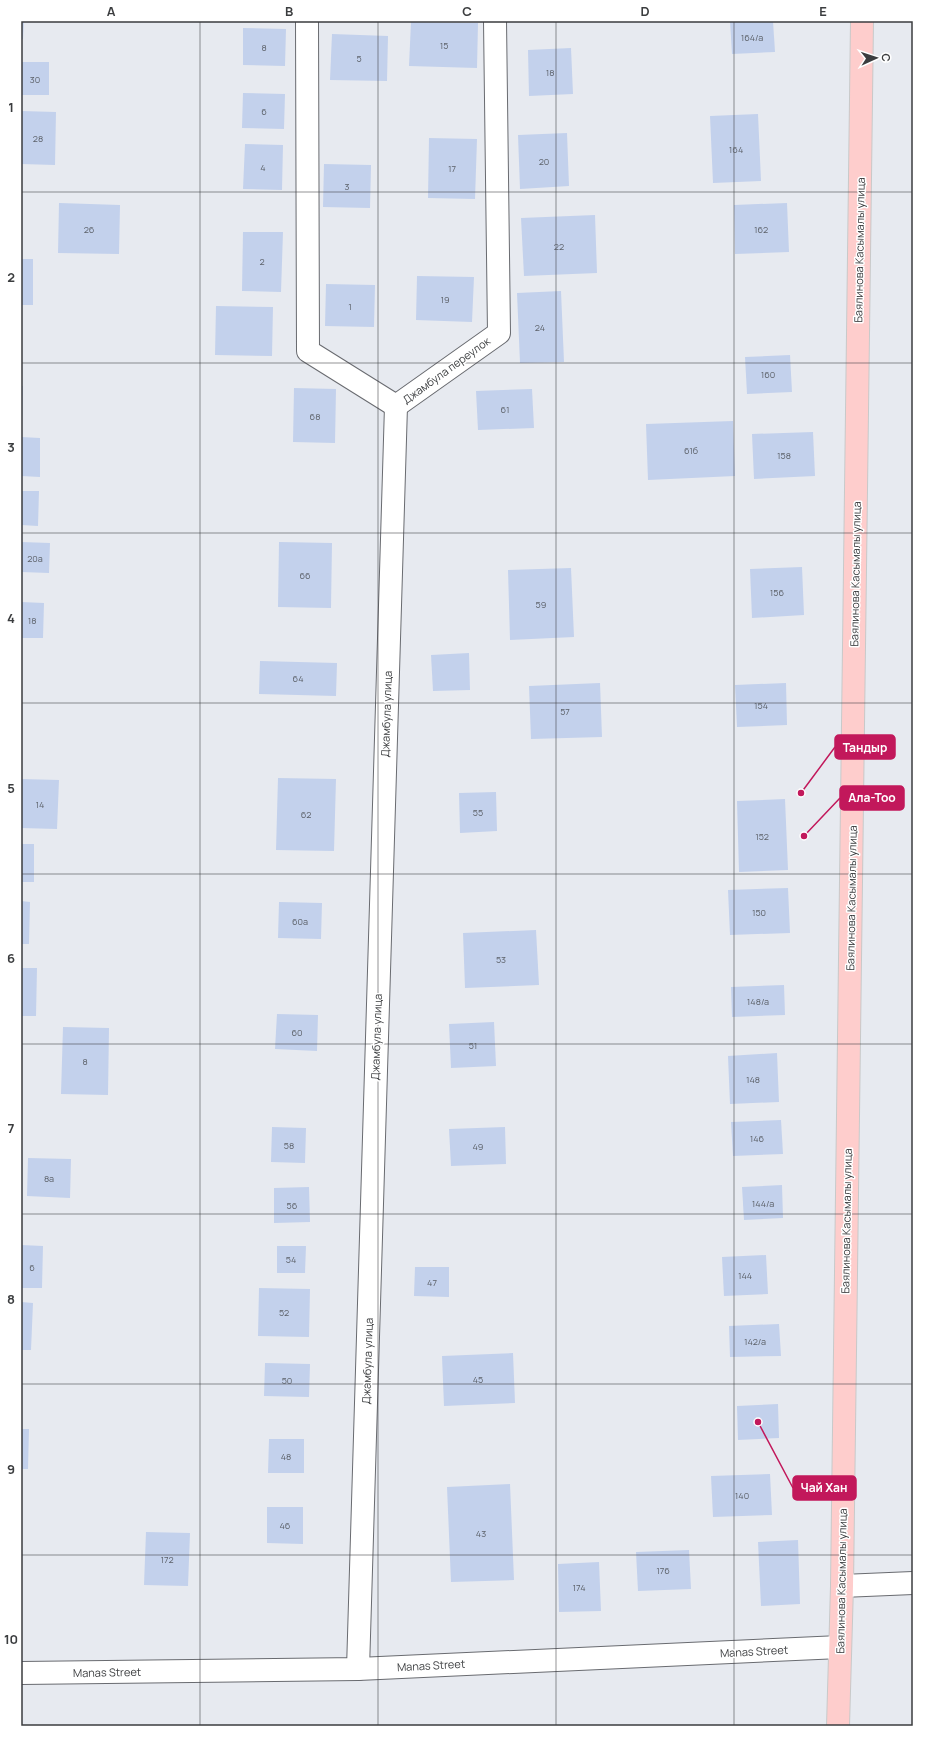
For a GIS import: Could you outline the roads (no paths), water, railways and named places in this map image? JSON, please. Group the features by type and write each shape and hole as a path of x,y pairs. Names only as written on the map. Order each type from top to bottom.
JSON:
{"main road":[{"name":"Баялинова Касымалы улица","path":"838,1726 842,1586 862,21"}],"street":[{"name":"Джамбула переулок","path":"307,21 308,351 396,406 499,333 495,21"},
{"name":"Джамбула улица","path":"358,1669 396,406"},
{"path":"842,1586 913,1583"},
{"name":"Manas Street","path":"21,1673 358,1669 840,1647"}],"place":[{"name":"Тандыр","path":"801,793"},
{"name":"Ала-Тоо","path":"804,836"},
{"name":"Чай Хан","path":"758,1422"}]}
